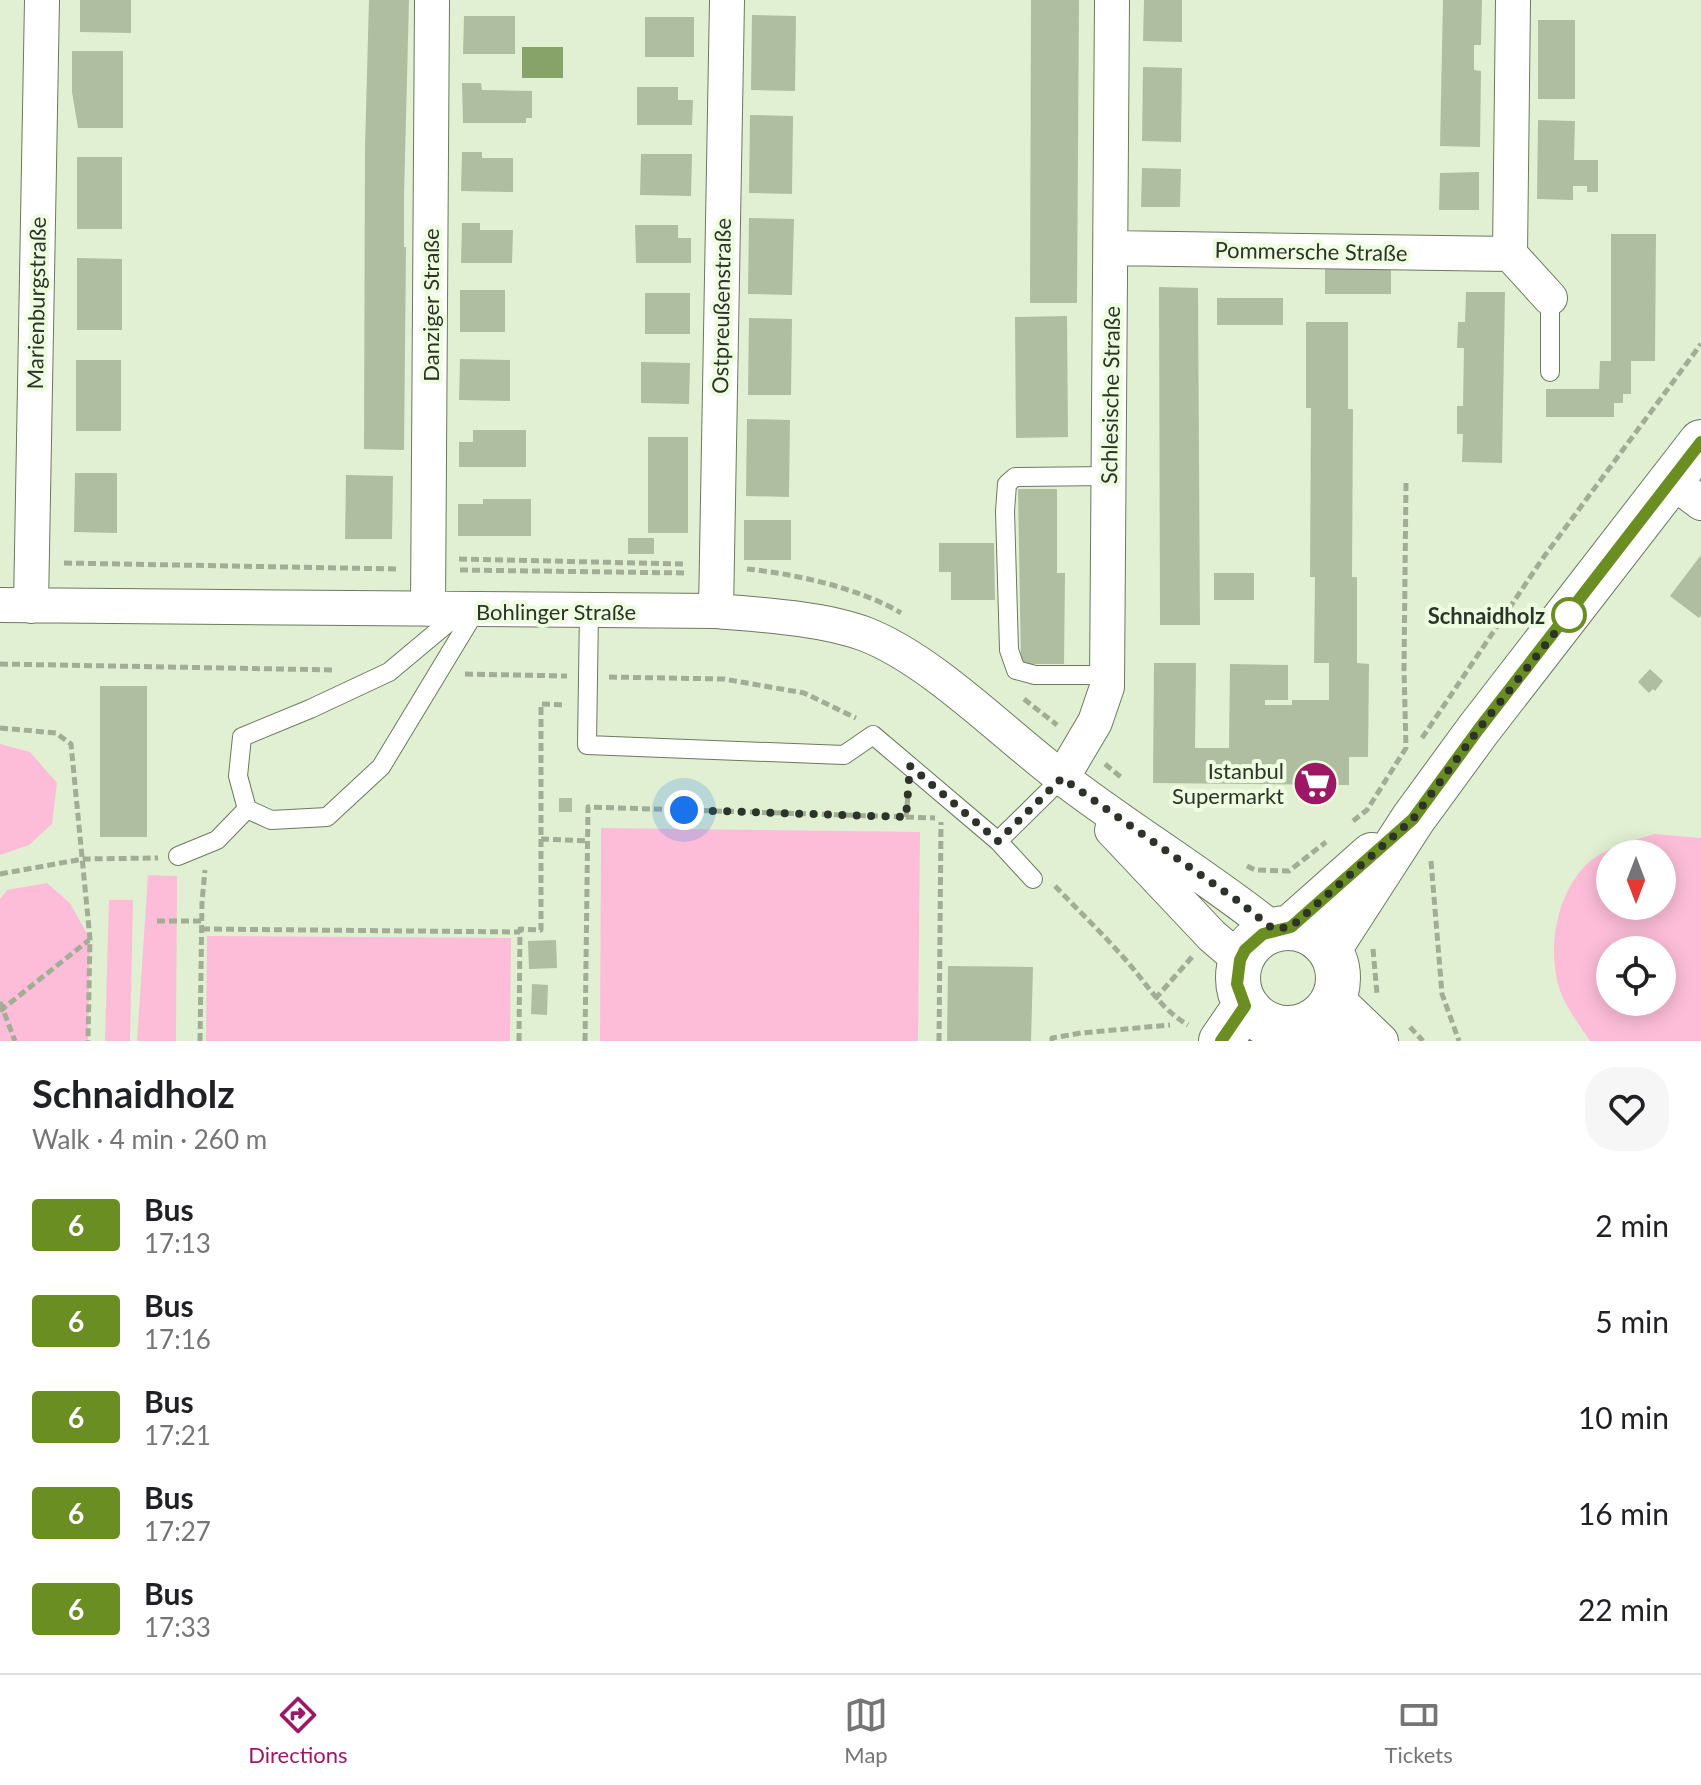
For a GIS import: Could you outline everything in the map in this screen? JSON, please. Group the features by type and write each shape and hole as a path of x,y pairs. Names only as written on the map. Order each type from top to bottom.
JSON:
{"street":[{"name":"Marienburgstraße","path":"16,606 42,0"},
{"name":"Danziger Straße","path":"428,609 432,0"},
{"name":"Ostpreußenstraße","path":"716,611 727,0"},
{"name":"Schlesische Straße","path":"1062,778 1095,722 1107,687 1112,0"},
{"path":"1513,0 1510,254 1550,298"},
{"name":"Pommersche Straße","path":"1111,248 1510,254"},
{"path":"1329,949 1413,819 1478,730 1687,492 1701,442"},
{"name":"Bohlinger Straße","path":"16,606 716,611 790,617 865,634 910,658 1062,778 1238,901 1282,928"},
{"name":"Bohlinger Straße","path":"1062,778 1212,936 1240,960"},
{"path":"1381,1041 1284,1025 1237,984 1240,960 1253,941 1282,928 1413,819"},
{"path":"1282,928 1305,930 1329,949 1338,972 1284,1025"}],"lane":[{"path":"1550,298 1550,372"},
{"path":"1107,675 1035,675 1016,670 1009,650 1005,511 1007,484 1015,477 1109,476"},
{"path":"247,809 271,820 327,817 381,767 470,610"},
{"path":"247,809 238,776 242,737 389,672 470,610"},
{"path":"589,611 587,745 844,755 873,735 998,841 1033,879"},
{"path":"998,841 1062,778"},
{"path":"178,856 217,840 247,809"}],"path":[{"path":"1416,748 1543,558 1701,344"},
{"path":"1404,669 1406,481"},
{"path":"202,929 541,930 541,704 587,705"},
{"path":"0,728 56,733 71,744 90,939 88,1041"},
{"path":"906,817 910,766"},
{"path":"585,1041 588,807 941,818 939,1041"},
{"path":"541,839 588,841"},
{"path":"200,1041 202,921 208,844"},
{"path":"0,874 83,859 178,856"},
{"path":"1430,860 1442,994 1459,1041"},
{"path":"157,921 202,921"},
{"path":"519,1041 520,932"},
{"path":"2,1010 90,939"},
{"path":"1127,960 1155,999 1173,1017"},
{"path":"0,1002 15,1041"},
{"path":"1052,1041 1052,1038 1081,1033 1170,1025"}],"shaded area":[{"path":"522,47 563,47 563,78 522,78"},
{"path":"0,744 30,752 57,783 52,824 29,845 0,855"},
{"path":"601,828 920,832 918,1041 600,1041"},
{"path":"1654,834 1701,838 1701,1041 1590,1041 1559,988 1554,951 1559,913 1575,879 1596,858 1596,920 1676,920 1676,840 1636,840"},
{"path":"148,875 177,876 176,1041 137,1041"},
{"path":"47,883 70,903 90,939 88,1041 0,1041 0,899 7,890"},
{"path":"109,900 133,900 130,1041 105,1041"},
{"path":"207,936 511,938 510,1041 206,1041"}],"building":[{"path":"80,0 131,0 131,33 80,32"},
{"path":"369,0 409,0 404,197 404,450 364,449"},
{"path":"1031,0 1079,0 1077,303 1030,303"},
{"path":"1144,0 1182,0 1182,42 1143,41"},
{"path":"1443,0 1482,0 1481,45 1474,45 1474,70 1481,71 1480,147 1440,146"},
{"path":"752,15 796,16 795,91 751,90"},
{"path":"464,16 515,16 515,54 463,54"},
{"path":"645,17 694,17 694,57 645,57"},
{"path":"1538,20 1575,20 1575,99 1538,99"},
{"path":"72,51 123,51 123,128 78,128 72,92"},
{"path":"1143,67 1182,68 1181,142 1142,141"},
{"path":"462,83 481,83 482,90 532,91 532,118 526,118 526,123 463,123"},
{"path":"637,87 678,87 678,100 693,100 692,125 637,125"},
{"path":"750,115 793,116 792,194 749,193"},
{"path":"1538,120 1575,121 1574,160 1598,160 1598,192 1587,192 1587,186 1573,186 1573,200 1537,199"},
{"path":"462,152 482,152 482,158 513,158 513,192 461,191"},
{"path":"641,154 692,154 691,196 640,195"},
{"path":"77,157 122,157 122,229 77,229"},
{"path":"1142,168 1181,169 1180,207 1141,207"},
{"path":"1479,172 1479,210 1439,210 1440,173"},
{"path":"749,218 794,219 792,295 748,294"},
{"path":"462,223 480,223 480,230 513,230 512,263 461,263"},
{"path":"635,225 678,225 678,238 691,238 691,263 636,263"},
{"path":"1611,234 1656,234 1655,361 1631,361 1631,394 1623,394 1623,403 1614,403 1614,417 1546,417 1546,389 1599,389 1600,361 1611,361"},
{"path":"77,258 122,259 122,330 77,330"},
{"path":"1325,268 1391,268 1391,294 1325,294"},
{"path":"1159,287 1198,288 1200,625 1160,625"},
{"path":"460,290 505,290 505,332 460,332"},
{"path":"1466,292 1505,292 1502,463 1462,462 1463,434 1457,434 1457,406 1463,406 1464,348 1457,348 1458,322 1465,322"},
{"path":"645,293 690,293 690,334 645,334"},
{"path":"1217,298 1283,298 1283,325 1217,325"},
{"path":"1067,316 1068,437 1016,438 1015,317"},
{"path":"749,318 792,319 791,395 748,395"},
{"path":"1306,322 1348,322 1348,409 1353,409 1352,577 1357,577 1357,663 1369,664 1368,757 1349,757 1349,785 1153,783 1154,663 1196,663 1195,748 1229,748 1230,664 1288,665 1288,700 1265,700 1265,705 1292,705 1292,700 1329,700 1329,663 1314,663 1315,577 1310,577 1311,408 1306,408"},
{"path":"460,359 510,360 510,401 459,400"},
{"path":"76,360 121,360 121,431 76,431"},
{"path":"641,362 690,363 689,404 641,403"},
{"path":"747,419 790,420 789,497 746,496"},
{"path":"473,430 526,430 526,467 459,467 459,442 473,442"},
{"path":"648,437 688,437 688,533 648,533"},
{"path":"75,473 117,473 117,533 74,532"},
{"path":"346,475 393,476 392,539 345,539"},
{"path":"1018,489 1057,489 1057,573 1065,573 1064,664 1021,664"},
{"path":"483,499 531,499 531,536 458,536 458,504 483,504"},
{"path":"744,520 791,520 791,560 744,560"},
{"path":"628,538 654,538 654,554 628,554"},
{"path":"939,543 994,543 995,600 951,600 951,572 939,572"},
{"path":"1701,555 1701,615 1699,618 1670,596"},
{"path":"1214,573 1254,573 1254,600 1214,600"},
{"path":"1650,669 1663,681 1649,693 1638,682"},
{"path":"100,686 147,686 147,837 100,837"},
{"path":"559,798 572,798 572,812 559,812"},
{"path":"556,940 557,968 529,969 528,941"},
{"path":"948,966 1033,967 1031,1041 947,1041"},
{"path":"532,984 548,985 547,1015 531,1014"}],"bus line":[{"name":"6","path":"1221,1041 1245,1006 1237,984 1237,972 1245,950 1263,934 1273,929 1291,927 1413,819 1701,442"}],"place":[{"name":"Schnaidholz","path":"1569,615"},
{"name":"Istanbul Supermarkt","path":"1315,783"}],"route":[{"path":"684,810 906,817 910,766 998,841 1062,778 1238,901 1273,929 1291,927 1413,819 1478,730 1576,606 1569,615"}]}
